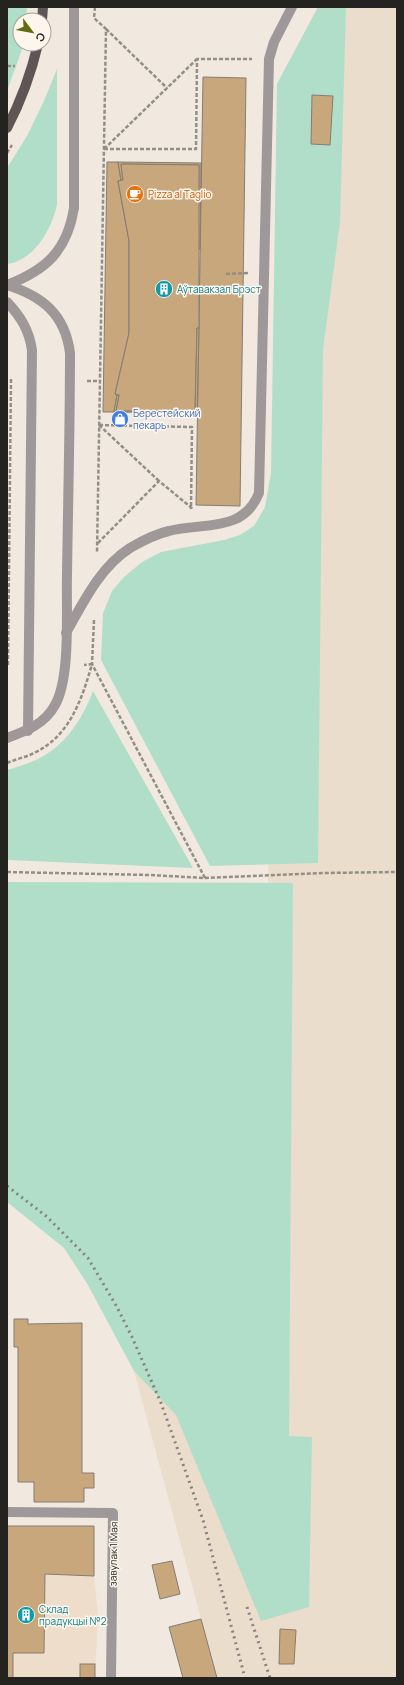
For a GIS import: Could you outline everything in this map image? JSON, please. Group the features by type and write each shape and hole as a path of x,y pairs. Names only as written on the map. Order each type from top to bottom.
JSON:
{"main road":[{"path":"7,128 21,101 36,52"}],"lane":[{"path":"7,285 31,274 55,255 66,238 72,219 74,208 74,7"},
{"path":"66,633 95,584 118,558 129,549 142,541 170,531 234,521 247,513 256,501 259,493 269,59 276,36 292,7"},
{"path":"7,285 28,292 49,307 65,329 68,340 70,374 66,633 63,682 59,697 48,715 40,724 7,738"},
{"path":"7,302 21,318 27,329 32,350 28,730"},
{"name":"завулак 1 Мая","path":"7,1512 113,1513 111,1678"}],"path":[{"path":"95,7 94,18 167,88"},
{"path":"95,584 98,543 98,425 106,29"},
{"path":"104,149 197,59 250,59 253,52"},
{"path":"104,149 196,149 197,59"},
{"path":"247,273 247,281"},
{"path":"8,665 11,379"},
{"path":"82,381 99,381"},
{"path":"98,425 191,509 199,510"},
{"path":"98,425 192,427 191,509"},
{"path":"98,543 159,481"},
{"path":"94,613 92,664 205,878"},
{"path":"84,665 92,664"},
{"path":"7,872 150,874 205,878 323,872 397,872"}],"shaded area":[{"path":"318,7 397,7 397,1678 217,1678 134,1371 88,1285 264,1262 277,84"},
{"path":"7,1526 94,1526 94,1576 98,1614 95,1678 7,1678"}],"green space":[{"path":"7,7 27,7 27,12 12,12 12,52 21,52 7,91"},
{"path":"318,7 346,7 340,222 323,349 318,863 210,866 101,660 103,613 112,591 124,577 142,562 161,552 224,540 240,535 254,526 265,507 271,473 277,84"},
{"path":"57,69 57,205 46,234 34,250 26,257 7,264 7,168 27,136 44,101"},
{"path":"93,691 193,868 7,860 7,770 36,760 64,740 84,712"},
{"path":"7,882 293,883 289,1436 312,1437 309,1607 261,1621 176,1415 134,1371 88,1285 64,1248 7,1202"}],"building":[{"path":"203,77 246,78 240,506 196,505"},
{"path":"312,95 333,96 330,145 311,144"},
{"path":"107,162 118,162 121,180 118,181 129,241 129,333 115,394 117,395 114,412 103,412"},
{"path":"118,162 201,163 200,249 198,249 199,165 121,164 123,180 121,180"},
{"name":"Аўтавакзал Брэст","path":"121,164 199,165 199,328 197,328 195,412 116,411 119,395 115,394 129,333 129,241 118,181 123,180"},
{"path":"197,328 199,328 197,413 114,412 117,395 119,395 116,411 195,412"},
{"path":"14,1319 28,1319 28,1324 82,1323 82,1473 94,1473 94,1488 84,1488 84,1502 34,1502 34,1482 18,1482 18,1347 14,1347"},
{"name":"Склад прадукцыі №2","path":"7,1526 94,1526 94,1576 45,1574 44,1653 13,1653 13,1678 7,1678"},
{"path":"172,1561 180,1594 160,1599 152,1565"},
{"path":"201,1619 217,1678 183,1678 169,1627"},
{"path":"280,1629 296,1630 294,1664 279,1664"},
{"path":"80,1664 95,1664 95,1678 80,1678"}],"railway":[{"path":"7,1186 46,1216 88,1258 117,1307 132,1337 161,1403 203,1520 245,1678"},
{"path":"247,1607 270,1678"}],"place":[{"name":"Pizza al Taglio","path":"135,194"},
{"name":"Аўтавакзал Брэст","path":"164,289"},
{"name":"Берестейский пекарь","path":"120,419"},
{"name":"Склад прадукцыі №2","path":"26,1615"}]}
